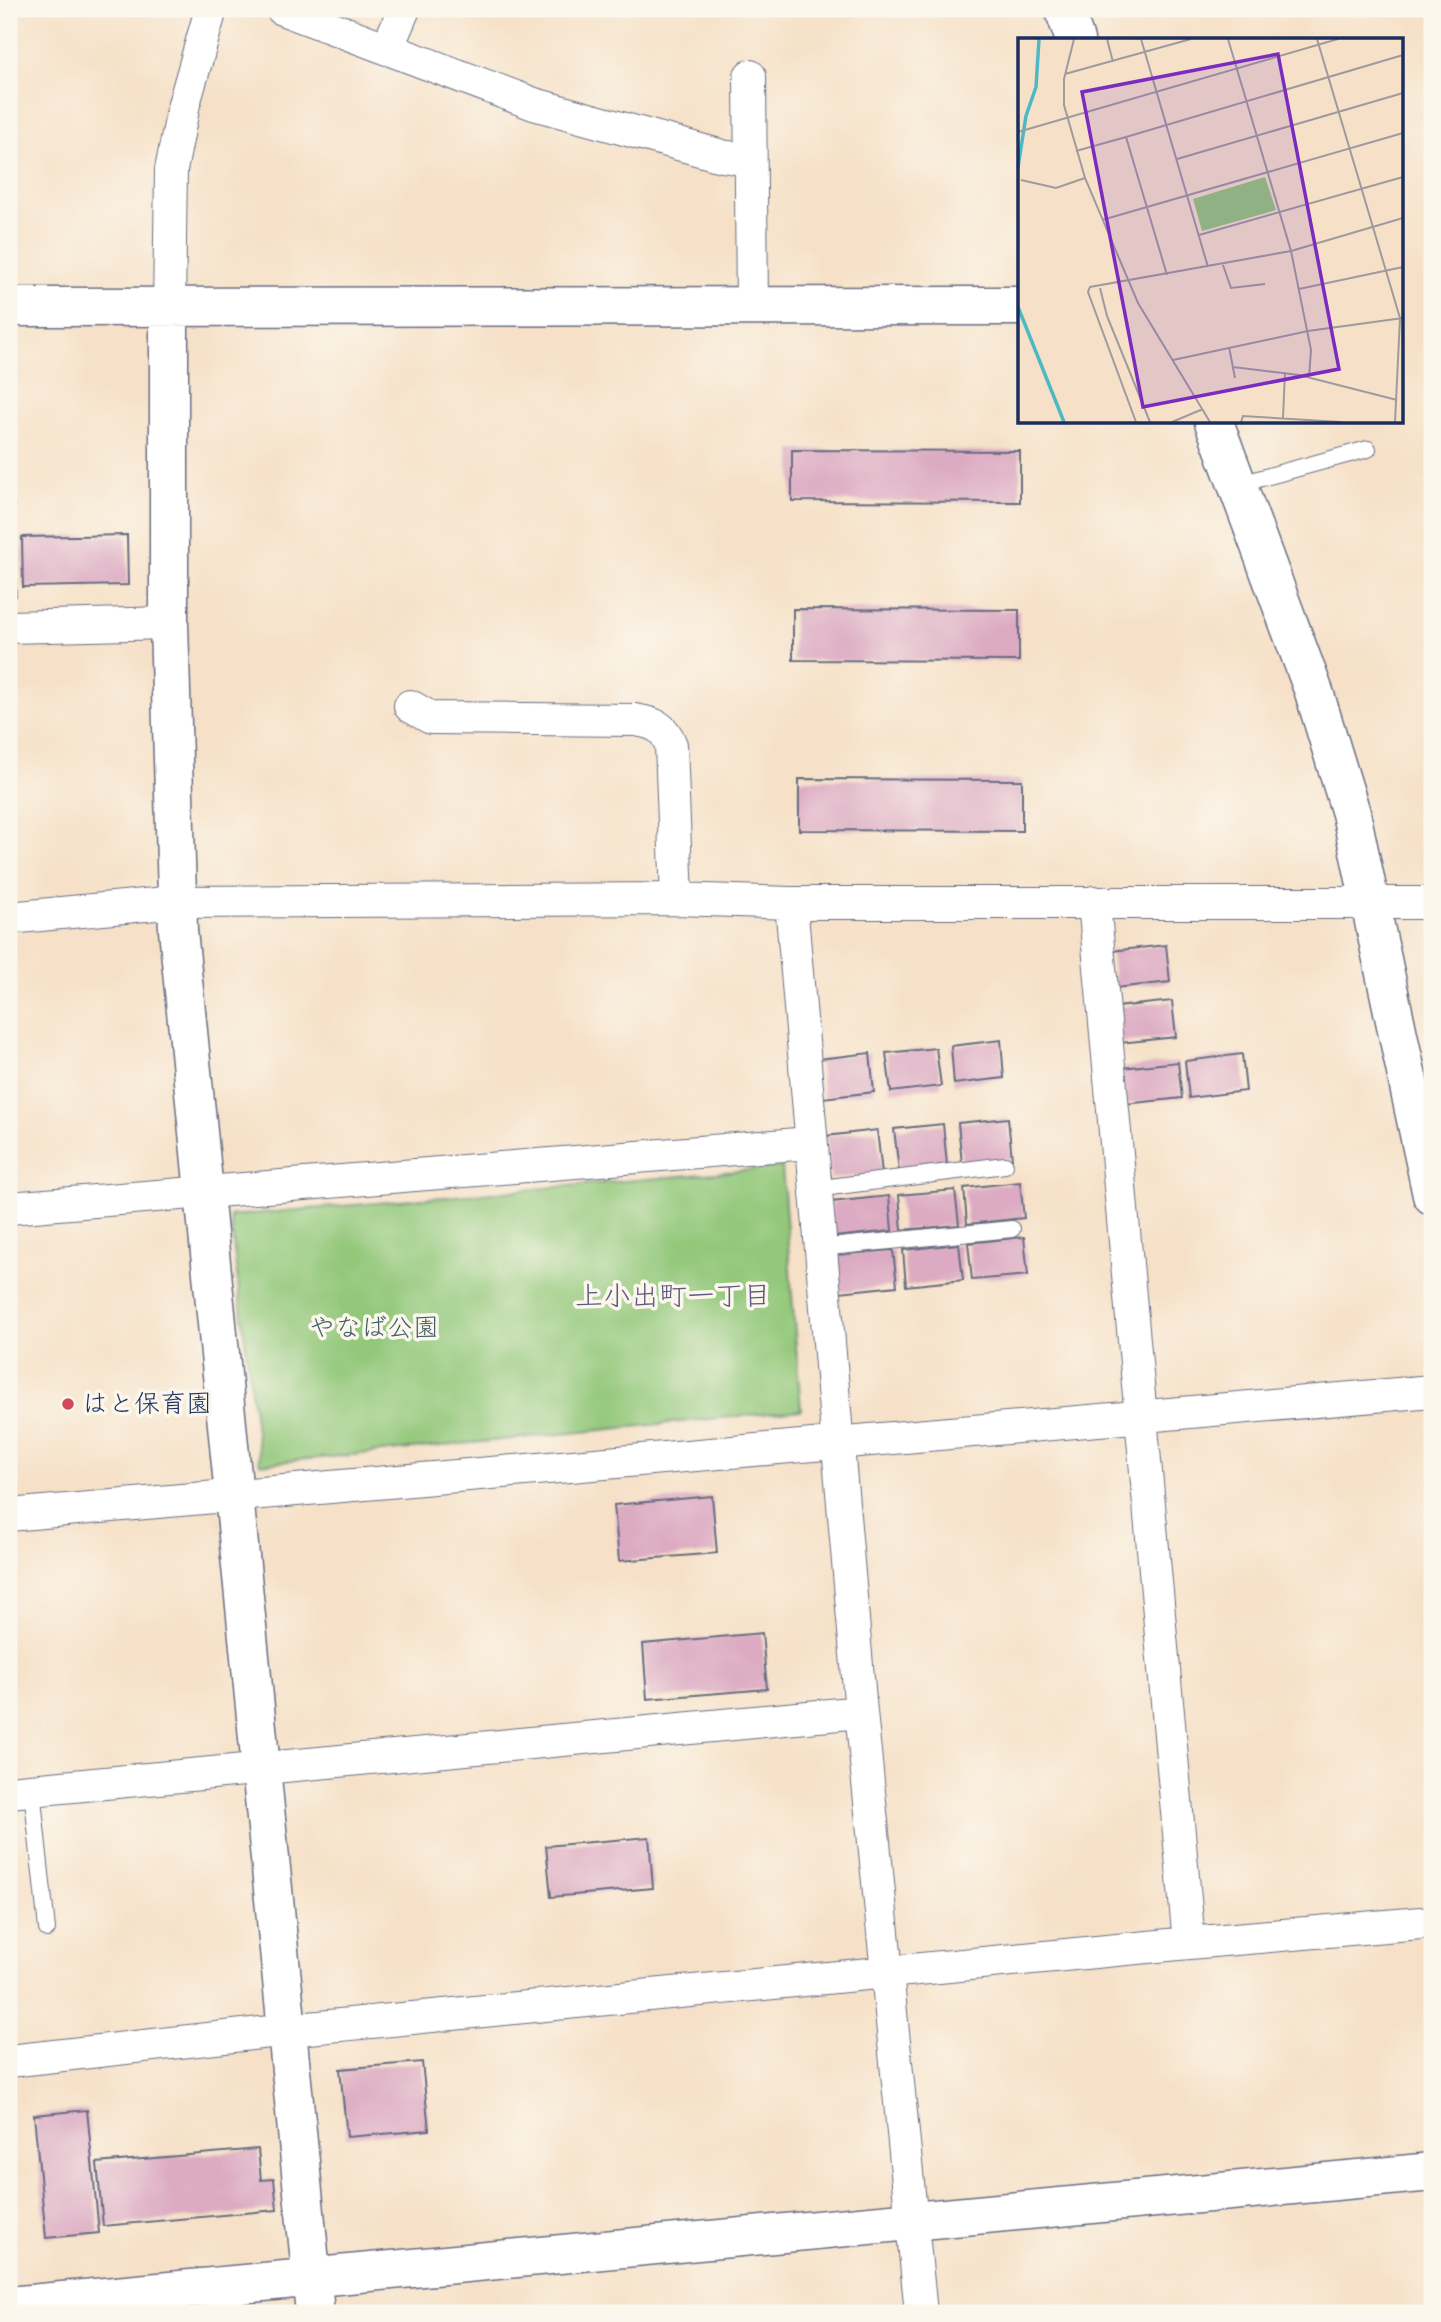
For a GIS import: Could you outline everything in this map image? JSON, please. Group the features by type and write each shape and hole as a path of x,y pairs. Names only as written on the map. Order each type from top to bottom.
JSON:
{"street":[{"path":"211,9 184,104 172,170 169,624 176,902 201,1190 263,1769 315,2313"},
{"path":"282,9 534,104 722,156 750,160"},
{"path":"387,49 404,9"},
{"path":"1064,9 1074,38"},
{"path":"750,76 752,307"},
{"path":"9,307 169,309 1018,306"},
{"path":"1215,424 1332,747 1351,813 1432,1195"},
{"path":"9,627 169,624"},
{"path":"410,706 431,718 635,720 655,723 667,732 671,745 677,899"},
{"path":"9,918 176,902 677,899 791,902 1432,903"},
{"path":"791,902 836,1442 921,2313"},
{"path":"1094,902 1189,1943"},
{"path":"9,1208 201,1190 809,1143"},
{"path":"9,1515 233,1493 1432,1391"},
{"path":"21,1791 861,1712"},
{"path":"9,2061 288,2030 1432,1922"},
{"path":"9,2306 1432,2172"}],"lane":[{"path":"1238,488 1258,479 1368,449"},
{"path":"814,1189 1005,1166"},
{"path":"819,1248 1012,1229"},
{"path":"21,1791 47,1929"}],"green space":[{"name":"やなば公園","path":"782,1167 801,1410 260,1464 230,1216"}],"building":[{"path":"792,450 1020,451 1020,502 792,501"},
{"path":"14,504 15,541 9,541 9,505"},
{"path":"127,535 128,585 23,587 22,537"},
{"path":"9,563 15,563 16,596 9,596"},
{"path":"793,609 1019,610 1019,661 793,660"},
{"path":"799,779 1022,780 1022,831 799,830"},
{"path":"1166,945 1170,982 1115,988 1111,951"},
{"path":"1172,1001 1176,1037 1120,1043 1116,1007"},
{"path":"1001,1040 1004,1078 954,1084 951,1046"},
{"path":"936,1048 941,1086 891,1092 886,1053"},
{"path":"870,1053 874,1092 823,1098 819,1059"},
{"path":"1242,1054 1246,1091 1189,1098 1185,1061"},
{"path":"1178,1062 1182,1098 1125,1104 1122,1068"},
{"path":"1008,1118 1012,1159 962,1164 958,1123"},
{"path":"943,1124 947,1165 899,1171 894,1129"},
{"path":"877,1130 882,1173 831,1179 826,1136"},
{"path":"1020,1182 1024,1218 967,1224 964,1188"},
{"path":"955,1190 959,1225 902,1230 899,1195"},
{"path":"889,1196 892,1231 834,1237 831,1202"},
{"path":"1024,1237 1028,1275 972,1280 968,1243"},
{"path":"959,1244 963,1280 906,1286 903,1250"},
{"path":"893,1250 897,1286 840,1292 836,1255"},
{"path":"712,1496 717,1553 619,1561 614,1505"},
{"path":"762,1633 767,1689 647,1699 643,1644"},
{"path":"649,1837 653,1888 551,1897 546,1846"},
{"path":"422,2062 429,2130 347,2137 340,2069"},
{"path":"87,2110 99,2233 46,2238 34,2115"},
{"path":"258,2149 261,2180 274,2179 277,2210 103,2226 97,2163"}],"place":[{"name":"はと保育園","path":"68,1404"}],"district":[{"name":"上小出町一丁目","path":"673,1296"}]}
